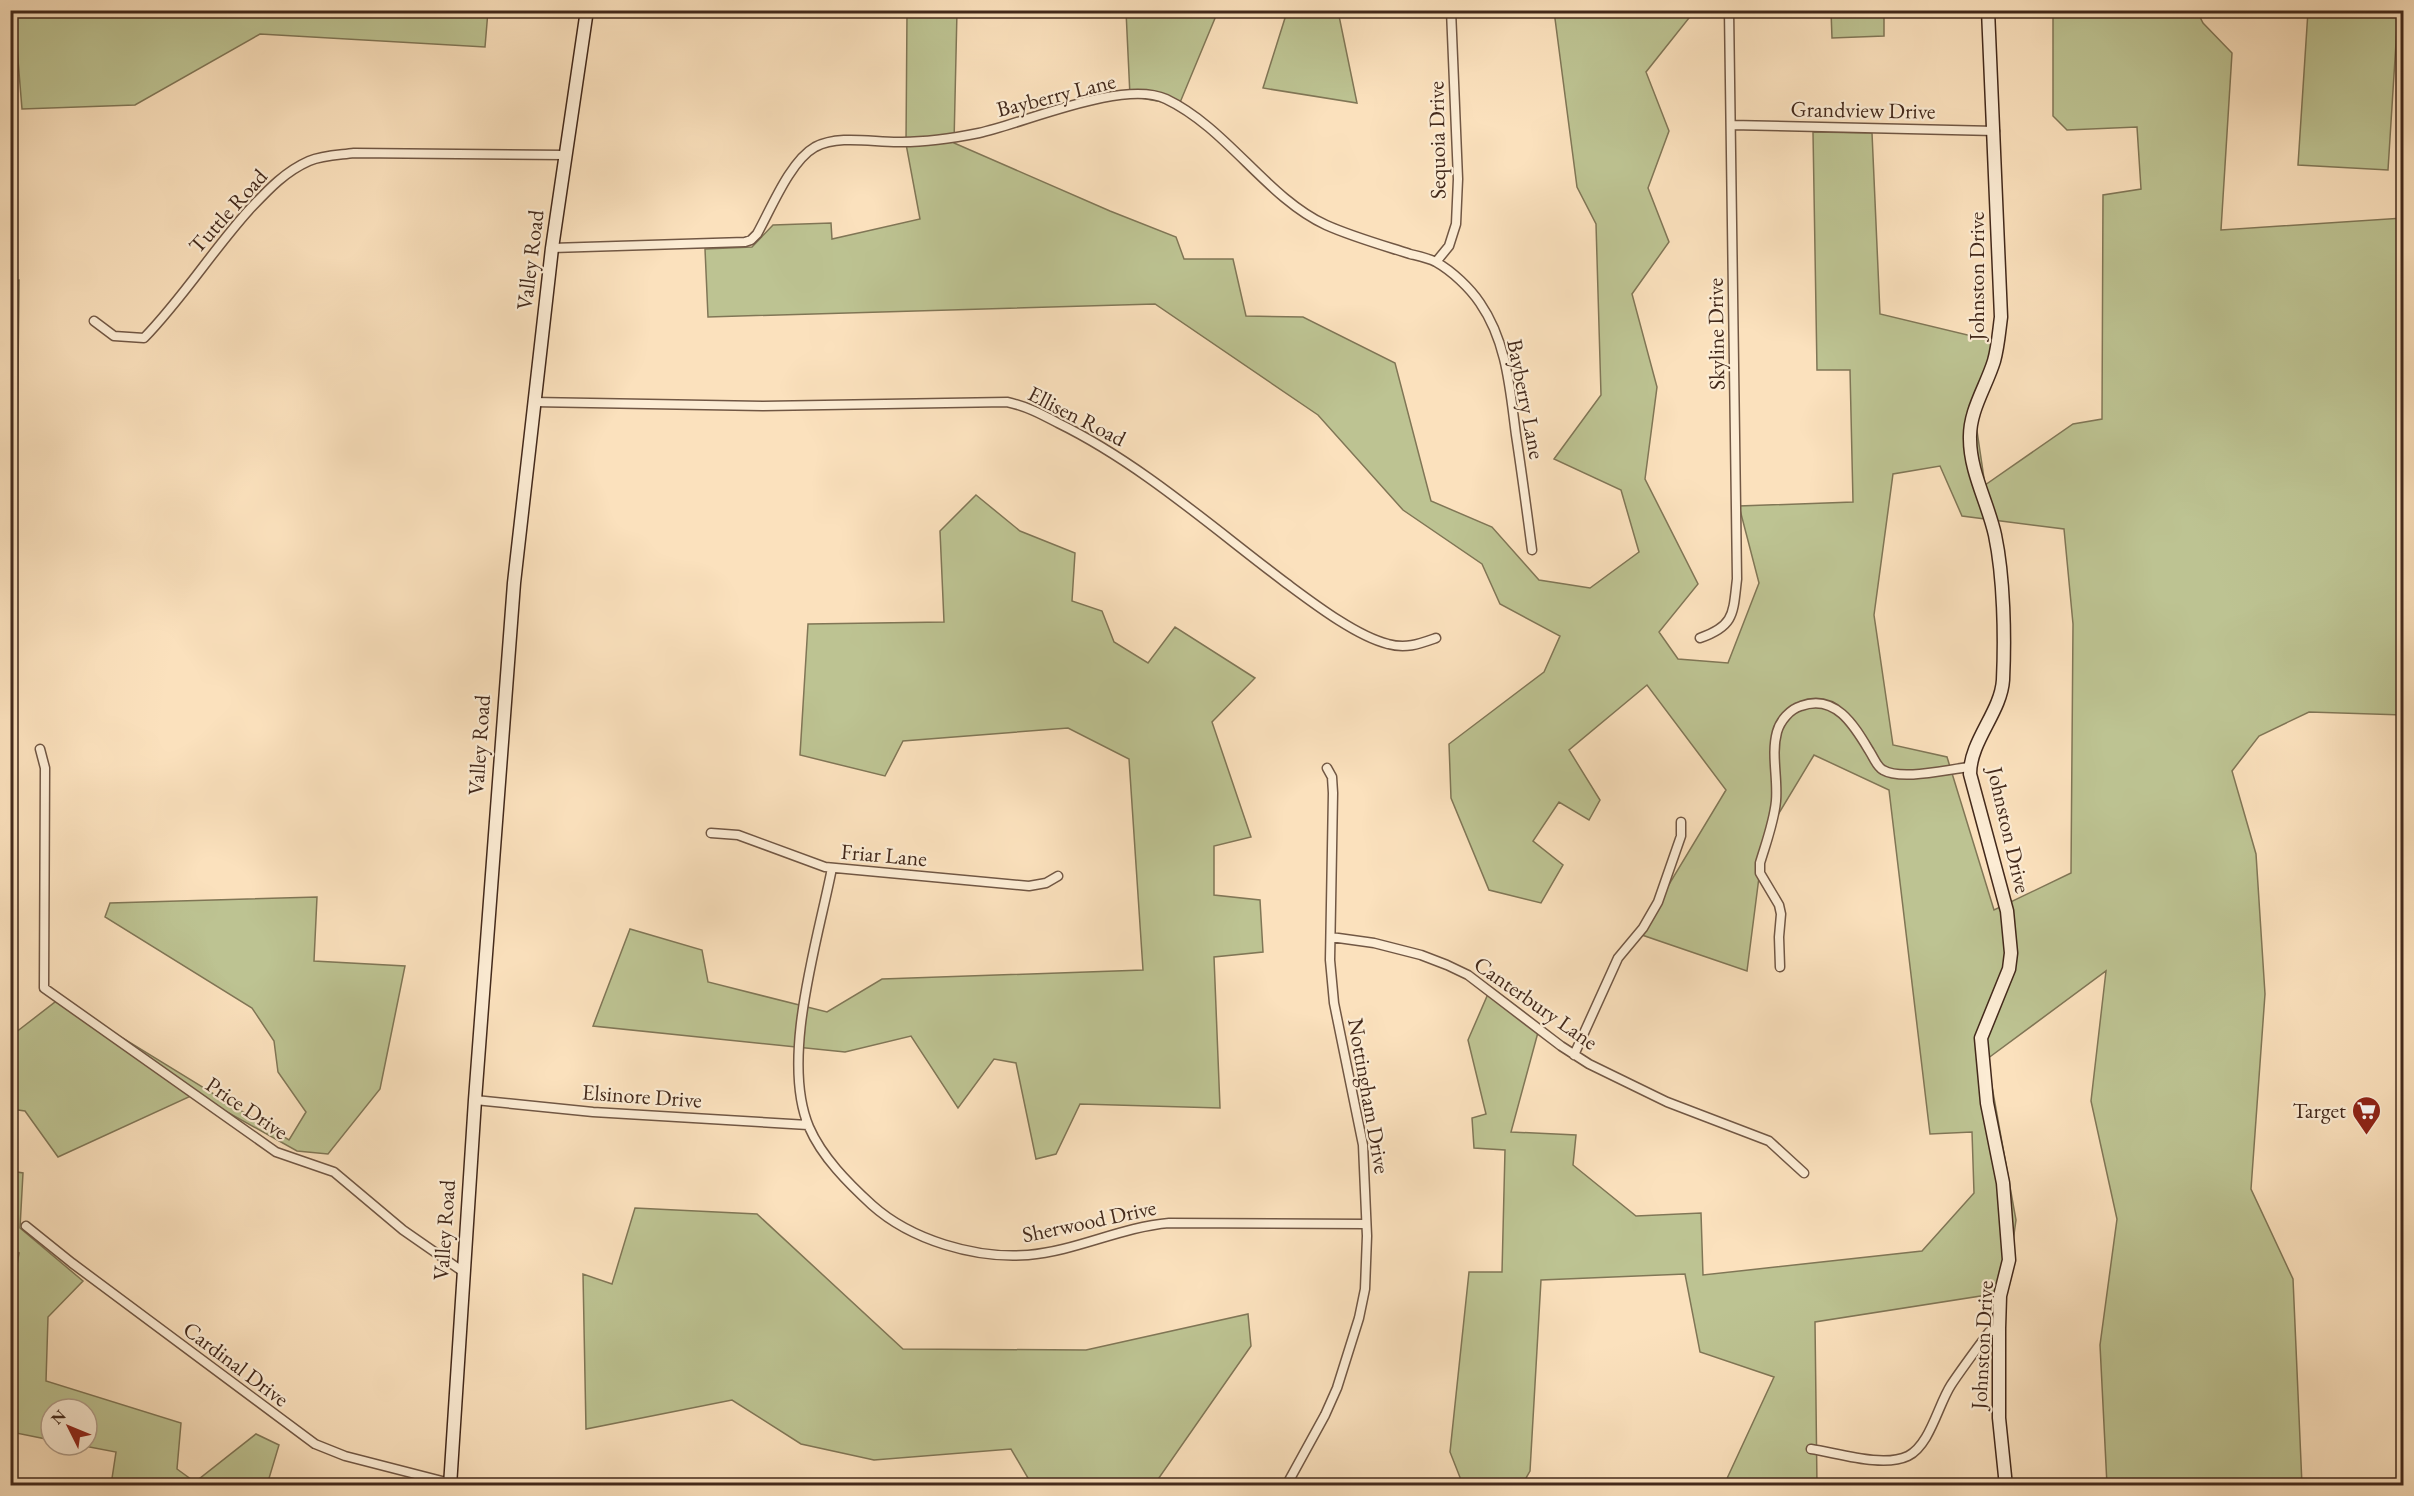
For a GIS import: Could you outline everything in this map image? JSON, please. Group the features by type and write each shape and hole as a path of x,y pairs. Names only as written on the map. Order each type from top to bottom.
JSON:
{"street":[{"name":"Valley Road","path":"450,1484 462,1271 504,703 533,402 552,248 587,10"},
{"name":"Sequoia Drive","path":"1436,262 1449,246 1456,224 1458,179 1451,10"},
{"name":"Skyline Drive","path":"1700,638 1716,632 1727,623 1733,614 1737,579 1730,10"},
{"name":"Johnston Drive","path":"1988,10 1995,131 2001,316 1998,345 1973,414 1970,439 1976,477 1991,519 1995,540 2002,603 2003,684 1970,767 1973,790 2007,911 2010,934 2009,969 1981,1038 1986,1093 2003,1183 2009,1260 2000,1296 1999,1328 1999,1418 2006,1485"},
{"name":"Bayberry Lane","path":"552,248 745,242 757,234 791,172 804,155 824,143 846,140 916,142 978,133 1096,99 1145,94 1166,99 1189,112 1210,128 1292,203 1310,216 1351,234 1436,262 1461,281 1479,301 1499,340 1509,382 1532,550"},
{"name":"Grandview Drive","path":"1731,125 1995,131"},
{"name":"Tuttle Road","path":"94,321 114,336 144,338 166,316 222,240 270,188 282,177 314,159 354,153 565,155"},
{"name":"Ellisen Road","path":"533,402 763,406 1008,402 1022,405 1089,438 1125,461 1307,598 1360,632 1387,644 1410,647 1436,638"},
{"path":"1780,967 1781,914 1779,905 1765,886 1760,873 1760,863 1776,802 1775,750 1778,732 1781,723 1793,709 1811,702 1831,706 1853,724 1881,769 1893,774 1970,767"},
{"name":"Price Drive","path":"40,749 45,768 44,988 276,1152 334,1172 403,1230 462,1271"},
{"name":"Nottingham Drive","path":"1286,1485 1325,1415 1337,1388 1359,1318 1365,1290 1366,1224 1363,1145 1334,1004 1330,960 1334,793 1332,777 1327,768"},
{"path":"1574,1055 1618,958 1643,928 1658,902 1681,836 1681,822"},
{"name":"Friar Lane","path":"711,833 738,835 832,868 1029,886 1046,883 1058,876"},
{"name":"Sherwood Drive","path":"832,868 800,1022 798,1059 803,1107 808,1125 816,1140 840,1173 884,1216 913,1234 930,1241 962,1249 1005,1255 1028,1255 1098,1240 1150,1224 1169,1222 1366,1224"},
{"name":"Canterbury Lane","path":"1332,937 1374,943 1421,955 1447,965 1478,982 1589,1064 1667,1102 1769,1141 1804,1173"},
{"name":"Elsinore Drive","path":"474,1100 593,1112 808,1125"},
{"name":"Cardinal Drive","path":"26,1226 90,1277 315,1444 345,1456 450,1484"},
{"path":"1812,1449 1874,1460 1907,1456 1920,1444 1930,1429 1950,1387 1982,1341 1989,1332 1999,1328"}],"green space":[{"path":"14,10 488,11 485,47 260,34 135,105 22,109"},
{"path":"872,11 957,11 954,143 1176,237 1184,259 1233,259 1246,316 1303,317 1395,363 1431,501 1492,527 1539,580 1590,588 1639,552 1621,490 1554,459 1601,395 1596,224 1577,187 1554,11 1692,11 1693,13 1646,72 1669,131 1648,188 1669,242 1632,294 1657,387 1645,479 1698,584 1659,632 1678,659 1728,663 1759,583 1739,506 1853,502 1850,370 1817,370 1813,132 1872,133 1880,314 2001,343 1976,424 1985,485 2073,424 2102,419 2103,195 2141,189 2137,127 2067,130 2053,116 2053,11 2197,11 2203,23 2232,53 2221,230 2403,218 2403,715 2309,712 2259,736 2232,771 2256,854 2265,994 2251,1189 2293,1279 2302,1485 2107,1485 2100,1345 2117,1219 2091,1101 2106,971 1987,1059 2016,1220 2006,1292 1815,1322 1817,1485 1724,1485 1774,1377 1700,1352 1685,1274 1541,1280 1530,1471 1522,1485 1463,1485 1450,1452 1469,1272 1502,1272 1505,1150 1474,1148 1472,1118 1486,1114 1468,1040 1491,987 1540,1025 1511,1132 1576,1135 1573,1165 1636,1216 1701,1213 1703,1275 1922,1251 1974,1193 1972,1132 1930,1134 1889,790 1814,755 1764,838 1747,971 1639,934 1726,790 1647,685 1569,750 1600,800 1589,820 1559,802 1533,841 1563,865 1541,903 1489,890 1451,798 1449,744 1544,672 1560,636 1500,604 1482,564 1403,510 1318,415 1155,304 708,317 705,249 752,247 773,225 831,223 832,239 920,219 906,144 907,13","holes":["1940,466 1962,516 2064,529 2073,624 2071,873 1994,910 1947,757 1893,745 1874,615 1893,474"]},
{"path":"1126,11 1218,11 1179,105 1130,96"},
{"path":"1274,11 1338,11 1357,103 1263,88 1285,18"},
{"path":"1831,11 1884,11 1884,36 1832,38"},
{"path":"2308,11 2398,11 2388,170 2298,165"},
{"path":"19,280 16,567 11,567 10,281"},
{"path":"976,495 1020,531 1075,553 1072,601 1102,611 1114,642 1148,663 1175,627 1255,678 1212,722 1251,837 1214,846 1214,895 1260,900 1263,952 1214,957 1220,1108 1080,1104 1056,1154 1036,1159 1016,1063 994,1059 958,1108 911,1036 845,1052 593,1026 630,929 702,950 708,982 827,1012 882,979 1143,970 1129,759 1068,728 903,741 885,776 800,755 808,624 944,622 940,531"},
{"path":"317,897 314,961 405,966 380,1089 328,1154 297,1151 195,1094 58,1157 25,1111 11,1109 11,1036 59,999 289,1140 306,1112 278,1072 274,1041 252,1008 105,917 110,903"},
{"path":"11,1171 23,1173 20,1228 83,1281 48,1317 46,1381 97,1397 39,1397 39,1438 11,1432 11,1302 19,1253 11,1252"},
{"path":"635,1208 757,1214 903,1349 1086,1350 1248,1314 1251,1346 1154,1485 1032,1485 1011,1449 874,1460 801,1444 732,1400 586,1429 583,1274 612,1284"},
{"path":"99,1397 181,1423 177,1469 195,1482 256,1434 279,1445 267,1485 111,1485 116,1452 99,1449"}],"place":[{"name":"Target","path":"2367,1136"}]}
